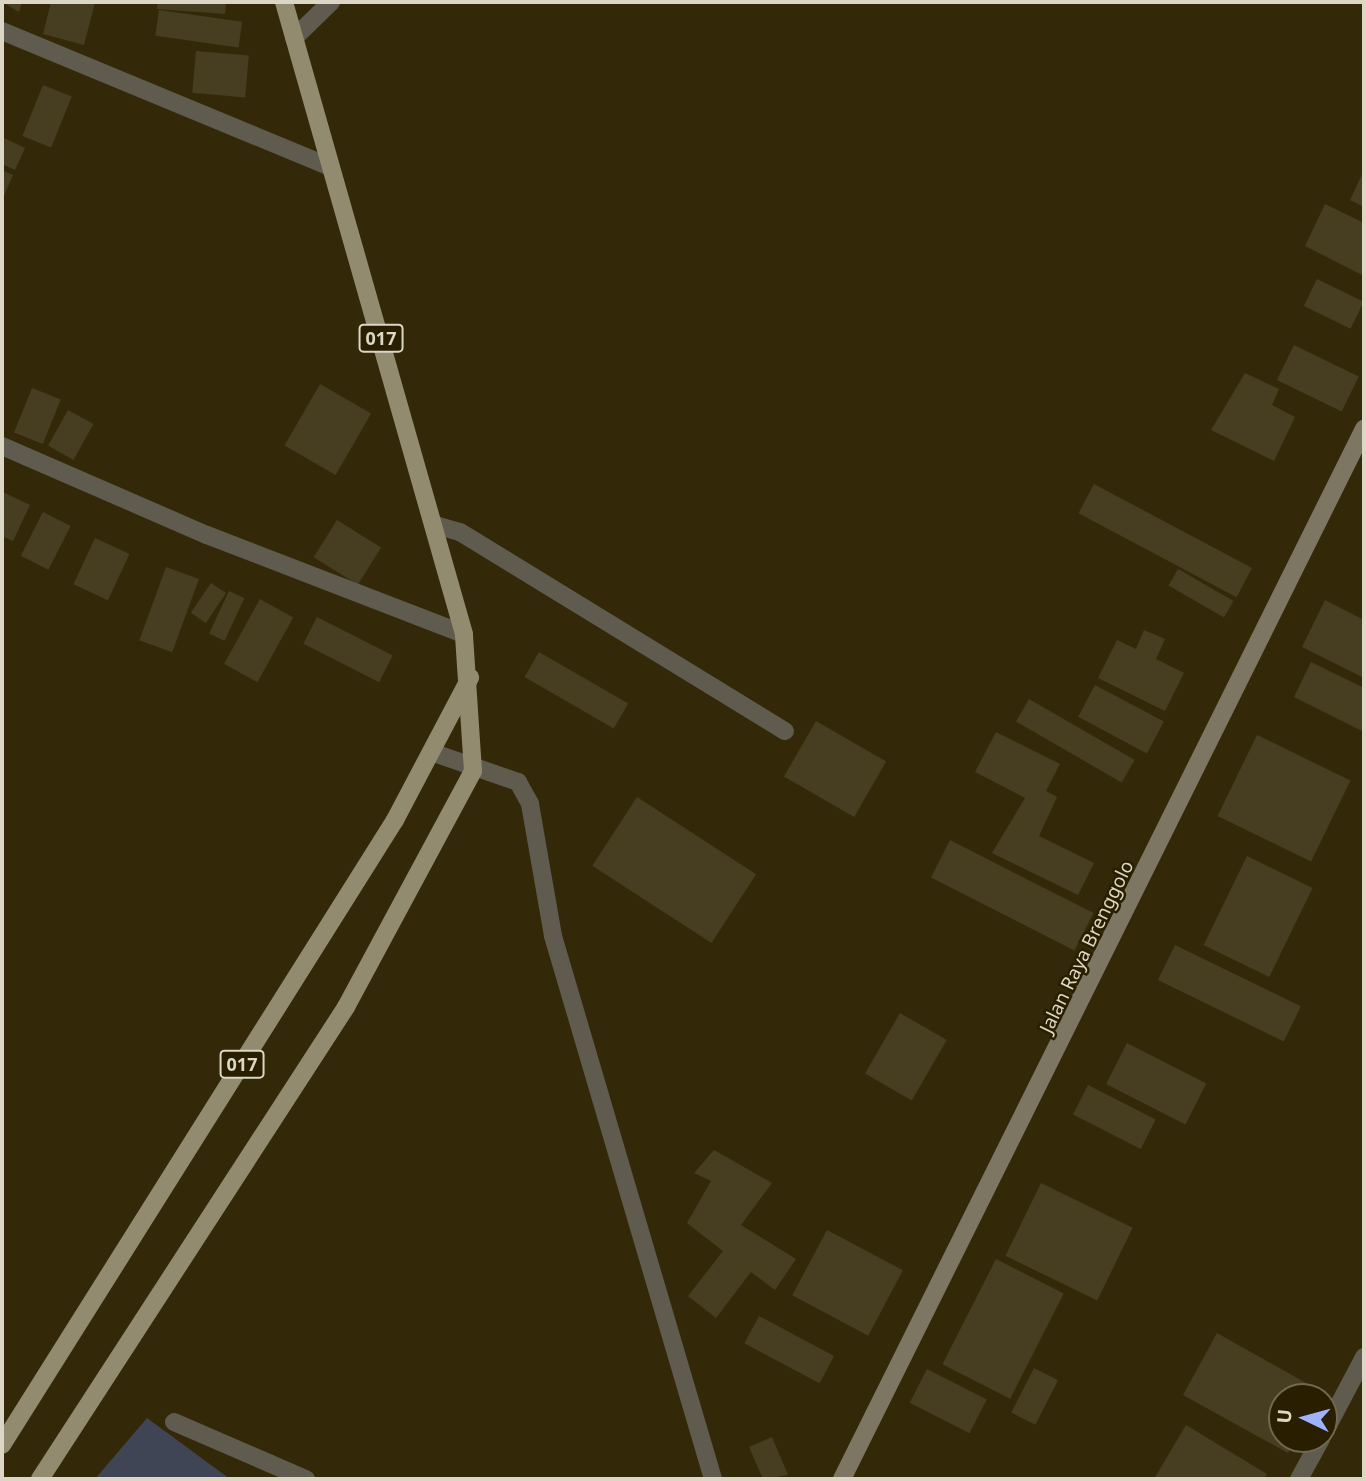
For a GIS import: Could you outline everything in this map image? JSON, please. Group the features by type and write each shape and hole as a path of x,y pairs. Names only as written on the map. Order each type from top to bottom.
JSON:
{"main road":[{"name":"017","path":"40,1479 346,1007 473,771 471,676 464,634 284,2"},
{"name":"Jalan Raya Brenggolo","path":"842,1479 1364,429"},
{"name":"017","path":"2,1445 433,753 471,676"}],"street":[{"path":"294,38 331,2"},
{"path":"2,31 331,167"},
{"path":"2,446 207,535 464,634"},
{"path":"435,525 460,532 785,731"},
{"path":"433,753 473,771 518,782 530,804 553,936 713,1479"},
{"path":"1338,1413 1359,1382 1364,1357"},
{"path":"174,1422 306,1479"},
{"path":"1299,1479 1313,1453"}],"shaded area":[{"path":"147,1418 230,1479 95,1479"}],"building":[{"path":"2,2 22,2 19,12"},
{"path":"51,2 95,2 84,45 43,34"},
{"path":"158,2 226,2 225,14 157,9"},
{"path":"159,10 242,22 239,47 155,36"},
{"path":"196,51 249,56 245,97 192,93"},
{"path":"43,85 72,97 51,148 22,136"},
{"path":"2,137 25,148 15,170 2,164"},
{"path":"2,170 13,175 2,200"},
{"path":"1364,170 1364,207 1350,200"},
{"path":"1325,204 1364,223 1364,276 1305,246"},
{"path":"1317,279 1364,302 1351,329 1304,306"},
{"path":"1294,345 1359,377 1342,412 1277,380"},
{"path":"1245,373 1279,389 1272,405 1295,417 1274,461 1211,430"},
{"path":"320,384 371,414 336,475 284,445"},
{"path":"32,388 61,400 43,444 14,433"},
{"path":"68,410 93,424 73,460 48,446"},
{"path":"1094,484 1252,568 1237,597 1079,513"},
{"path":"3,492 30,505 13,541 2,536"},
{"path":"43,512 71,526 48,570 21,556"},
{"path":"337,520 381,548 358,585 314,557"},
{"path":"95,538 129,554 108,600 73,584"},
{"path":"166,567 199,579 172,652 139,640"},
{"path":"1178,569 1233,601 1224,617 1168,585"},
{"path":"211,583 226,593 206,623 191,613"},
{"path":"229,591 244,598 225,641 209,634"},
{"path":"260,599 293,617 257,682 224,664"},
{"path":"1325,600 1364,620 1364,678 1302,647"},
{"path":"317,617 393,656 379,682 303,644"},
{"path":"1144,630 1165,639 1156,659 1184,673 1165,711 1098,678 1117,640 1136,649"},
{"path":"539,652 628,704 614,729 524,677"},
{"path":"1311,662 1364,688 1364,732 1294,697"},
{"path":"1095,685 1164,722 1147,753 1078,717"},
{"path":"1029,699 1135,760 1122,783 1016,722"},
{"path":"816,721 886,762 854,817 784,776"},
{"path":"996,732 1060,764 1046,791 1057,797 1039,836 1094,863 1078,895 992,853 1025,798 975,772"},
{"path":"1257,735 1350,781 1311,861 1218,816"},
{"path":"637,797 756,874 711,943 592,866"},
{"path":"950,840 1093,913 1074,951 931,877"},
{"path":"1247,856 1313,888 1269,977 1204,945"},
{"path":"1175,945 1301,1006 1284,1041 1158,980"},
{"path":"900,1013 947,1040 912,1101 865,1074"},
{"path":"1127,1043 1206,1083 1185,1124 1106,1084"},
{"path":"1088,1085 1156,1120 1141,1149 1073,1114"},
{"path":"714,1150 772,1183 741,1225 796,1259 775,1290 751,1272 716,1318 688,1296 723,1251 687,1223 711,1181 694,1173"},
{"path":"1041,1183 1133,1228 1097,1301 1005,1256"},
{"path":"827,1230 903,1270 868,1336 792,1295"},
{"path":"996,1259 1064,1294 1010,1399 942,1364"},
{"path":"759,1316 834,1356 819,1383 744,1343"},
{"path":"1217,1333 1306,1383 1268,1383 1268,1442 1183,1395"},
{"path":"1034,1368 1058,1380 1035,1425 1011,1413"},
{"path":"927,1369 987,1399 969,1433 910,1403"},
{"path":"1186,1425 1267,1474 1264,1479 1154,1479"},
{"path":"772,1437 788,1475 763,1479 749,1447"}]}
